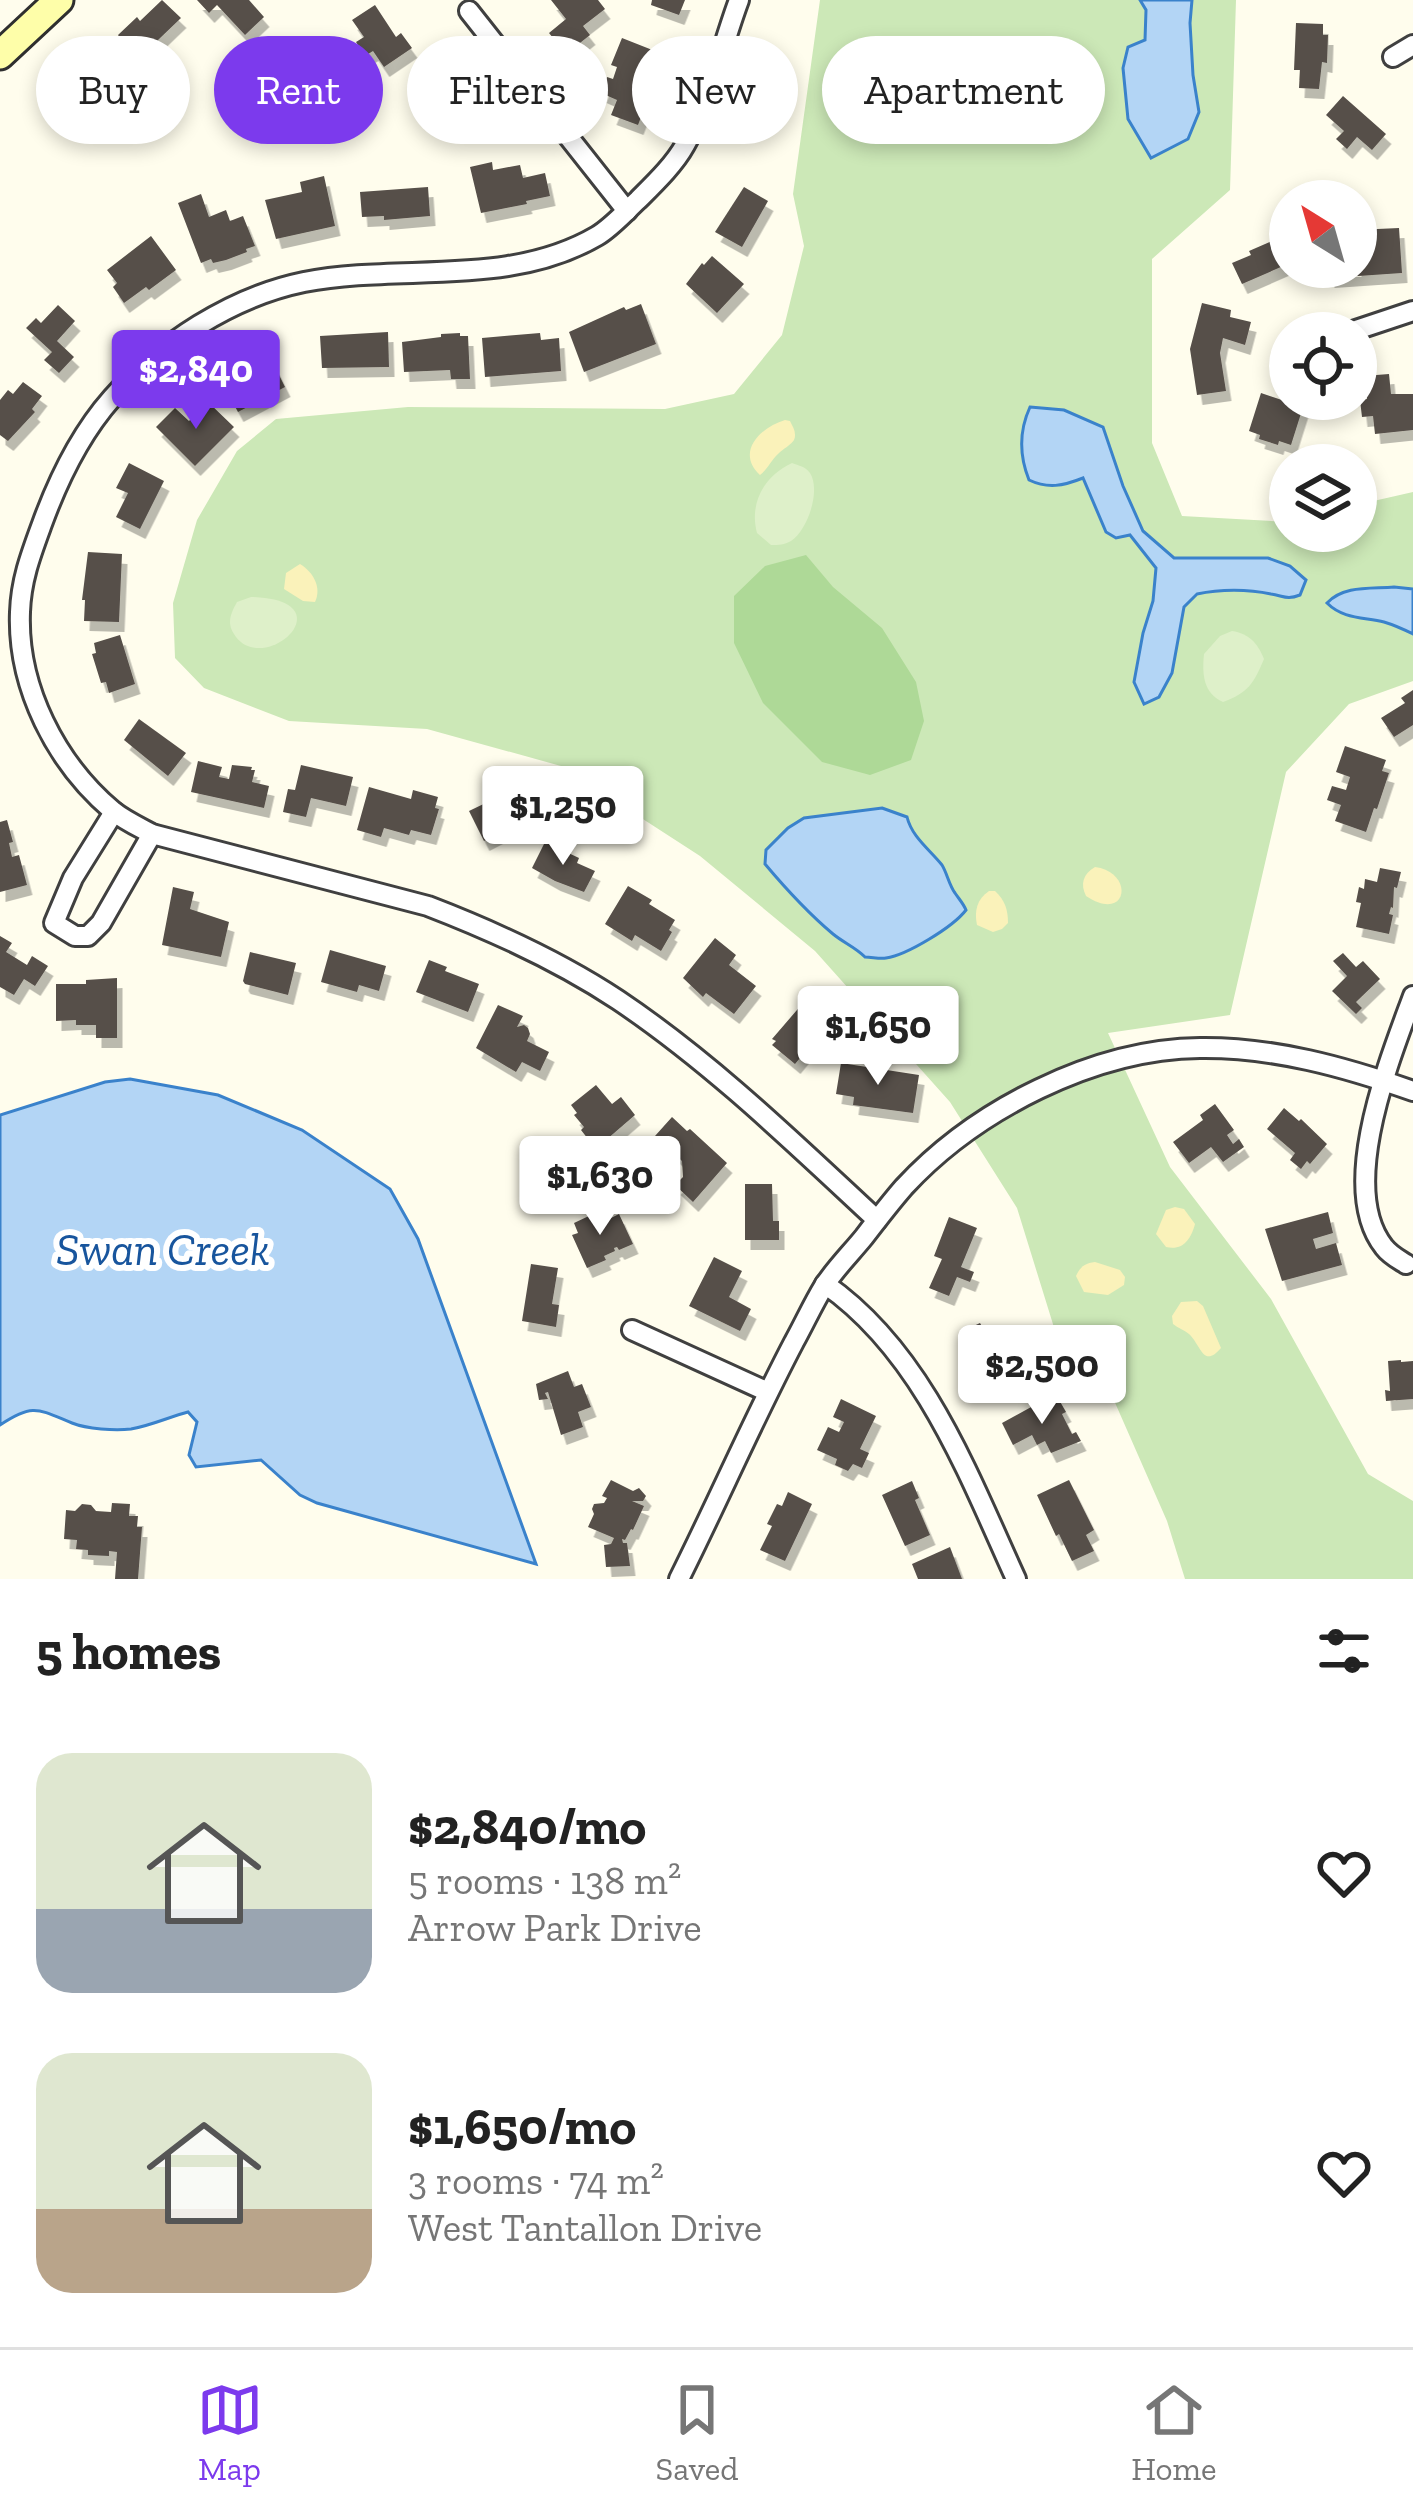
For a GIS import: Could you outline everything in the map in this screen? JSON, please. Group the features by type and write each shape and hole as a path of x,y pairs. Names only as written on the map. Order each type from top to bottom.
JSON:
{"street":[{"path":"0,55 59,0"},
{"path":"739,0 710,90 685,145 601,234 563,253 497,268 303,282 242,304 166,347 97,417 52,498 21,586 19,628 38,710 71,765 114,812 152,834 428,906 577,975 649,1021 687,1052 877,1220"},
{"path":"470,10 627,211"},
{"path":"1393,57 1413,45"},
{"path":"1377,323 1413,310"},
{"path":"0,586 21,586"},
{"path":"114,812 73,878 54,923 75,936 88,936 101,923 152,834"},
{"path":"1406,1264 1382,1245 1367,1203 1369,1140 1383,1080 1413,997"},
{"path":"679,1579 825,1284 904,1186 978,1125 1031,1092 1074,1073 1157,1051 1252,1050 1312,1061 1413,1091"},
{"path":"825,1284 880,1329 900,1354 939,1419 1016,1579"},
{"path":"632,1330 768,1392"}],"green space":[{"path":"820,0 1236,0 1230,190 1152,259 1152,443 1182,516 1269,521 1269,552 1377,552 1377,500 1413,492 1413,681 1349,704 1286,772 1230,1015 1108,1033 1170,1167 1271,1299 1368,1474 1413,1501 1413,1579 1185,1579 1167,1521 1109,1389 1061,1350 1017,1208 950,1102 815,951 700,856 561,766 427,729 289,721 204,688 175,658 173,603 197,520 237,451 276,419 408,407 665,409 734,394 782,335 804,246 793,194"},
{"path":"792,463 806,469 813,480 811,509 797,536 771,545 757,533 757,501 774,475"},
{"path":"806,555 833,587 882,628 916,682 924,721 911,760 870,775 822,762 763,703 734,643 734,596 765,566"},
{"path":"251,597 279,601 294,610 297,621 291,633 265,648 249,647 236,637 230,624 232,611 237,602"},
{"path":"1232,631 1252,640 1264,659 1249,686 1223,702 1205,682 1204,654 1220,636"}],"sand":[{"path":"790,421 794,440 760,475 750,458 754,442 767,428"},
{"path":"300,564 315,580 315,602 303,601 284,589 286,573"},
{"path":"1095,867 1108,871 1121,886 1118,900 1111,904 1086,896 1084,880"},
{"path":"989,891 1001,898 1008,918 1002,929 993,932 976,920 979,902"},
{"path":"1184,1209 1195,1224 1185,1243 1166,1247 1156,1234 1166,1210"},
{"path":"1095,1262 1120,1270 1124,1285 1108,1295 1084,1292 1076,1276 1083,1266"},
{"path":"1197,1301 1221,1348 1210,1356 1173,1324 1172,1316 1181,1302"}],"water":[{"path":"1140,0 1192,0 1193,75 1199,112 1188,139 1151,158 1128,119 1123,68 1128,47 1145,40 1146,10"},
{"path":"1030,407 1064,410 1103,427 1143,531 1174,558 1268,558 1290,566 1306,580 1300,595 1234,590 1197,594 1184,607 1172,673 1159,697 1144,704 1134,682 1156,568 1130,535 1116,538 1106,532 1083,478 1056,485 1029,480 1022,443"},
{"path":"1413,589 1413,634 1347,615 1327,603 1350,591"},
{"path":"882,808 907,817 917,837 942,865 966,910 906,952 881,958 865,957 833,934 765,864 766,850 804,818"},
{"name":"Swan Creek","path":"130,1079 218,1095 302,1130 390,1189 418,1239 536,1564 317,1503 300,1495 261,1460 196,1467 189,1455 197,1422 188,1412 124,1430 85,1427 36,1410 0,1425 0,1115 105,1082"}],"building":[{"path":"162,0 181,18 162,36 119,36 137,17 140,21"},
{"path":"197,0 249,0 264,17 245,35 217,5 209,13"},
{"path":"551,0 598,0 605,9 583,26 589,36 551,36 549,33 566,19"},
{"path":"652,0 685,0 679,15 651,5"},
{"path":"375,5 396,37 401,33 407,41 407,51 384,67 383,36 363,36 352,20"},
{"path":"1296,23 1323,24 1323,35 1328,35 1327,63 1322,62 1319,89 1299,88 1300,70 1294,70"},
{"path":"622,38 632,42 632,123 611,115 617,100 608,96 608,77 613,79 617,67 611,65"},
{"path":"1343,96 1386,134 1372,150 1357,137 1347,149 1336,139 1344,131 1326,115"},
{"path":"492,162 493,170 520,165 523,178 545,173 550,196 481,213 470,167"},
{"path":"324,176 335,226 276,239 265,200 302,192 300,182"},
{"path":"428,187 430,216 362,217 360,192"},
{"path":"744,187 768,201 742,247 715,232"},
{"path":"201,194 209,217 226,210 230,221 243,216 255,246 226,260 201,263 178,203"},
{"path":"1399,228 1402,273 1377,275 1377,229"},
{"path":"151,236 176,270 124,303 107,270"},
{"path":"1269,242 1269,272 1242,284 1232,263 1251,255 1249,251"},
{"path":"712,256 744,284 717,313 686,284"},
{"path":"1202,303 1231,310 1230,317 1251,322 1245,345 1223,338 1220,353 1226,391 1197,395 1190,349"},
{"path":"641,304 656,344 584,372 569,332"},
{"path":"58,305 75,321 57,341 74,357 59,373 44,360 52,352 26,328 36,318 41,323"},
{"path":"388,332 389,367 322,368 320,336"},
{"path":"460,333 468,336 470,379 451,379 450,370 404,372 402,342"},
{"path":"540,333 541,340 559,338 561,371 485,377 482,338"},
{"path":"269,355 285,387 238,412 221,380"},
{"path":"1389,374 1391,394 1413,394 1413,430 1375,434 1377,375"},
{"path":"23,382 42,396 32,409 35,412 8,441 0,435 0,400"},
{"path":"1261,393 1269,396 1269,420 1299,420 1291,444 1275,444 1249,431"},
{"path":"208,402 234,427 195,466 156,427 175,408 189,421"},
{"path":"129,463 164,481 140,529 116,517 128,493 116,488"},
{"path":"88,552 122,554 119,622 84,621"},
{"path":"120,635 135,684 109,693 92,654 96,653 94,643"},
{"path":"1413,690 1413,725 1394,737 1381,718 1405,703 1401,698"},
{"path":"139,719 186,753 168,776 124,740"},
{"path":"1345,746 1386,760 1382,771 1389,773 1366,832 1335,821 1341,805 1327,800 1332,786 1346,790 1350,777 1336,772"},
{"path":"198,761 222,767 219,777 229,779 232,765 252,767 252,782 269,786 264,808 191,792"},
{"path":"301,765 353,777 346,806 311,798 306,817 283,812"},
{"path":"369,787 411,799 413,790 438,797 431,835 384,828 381,837 357,830"},
{"path":"496,798 511,827 484,841 469,811"},
{"path":"7,820 12,857 19,855 27,885 0,892 0,822"},
{"path":"545,842 595,871 584,892 532,868"},
{"path":"1380,868 1401,872 1394,887 1389,934 1356,927 1359,887 1364,889 1365,879 1377,882"},
{"path":"628,886 675,920 661,951 605,924"},
{"path":"173,887 194,892 190,909 229,922 221,957 162,945"},
{"path":"0,936 12,943 6,952 27,965 32,956 48,966 35,986 24,979 14,995 0,987"},
{"path":"715,938 736,955 729,965 756,986 734,1014 706,993 703,997 683,978"},
{"path":"330,950 386,966 379,991 359,985 357,992 321,982"},
{"path":"250,952 296,963 288,995 245,984"},
{"path":"1343,953 1356,967 1363,961 1380,979 1356,1002 1362,1008 1356,1014 1332,991 1347,976 1333,961"},
{"path":"429,960 479,984 468,1012 416,992"},
{"path":"117,978 117,1038 96,1038 96,1025 56,1021 56,984"},
{"path":"803,1003 819,1017 815,1022 824,1029 795,1064 772,1045 776,1041 772,1039"},
{"path":"498,1005 523,1016 517,1027 528,1028 527,1041 549,1052 540,1071 522,1062 516,1072 476,1048"},
{"path":"841,1063 919,1075 913,1113 853,1105 854,1097 836,1094"},
{"path":"596,1085 612,1104 621,1097 635,1115 599,1146 581,1130 584,1127 571,1105"},
{"path":"1215,1104 1234,1130 1227,1135 1233,1144 1239,1139 1244,1147 1223,1162 1211,1147 1189,1163 1173,1142 1203,1120 1200,1115"},
{"path":"1284,1108 1327,1144 1301,1169 1290,1160 1295,1153 1267,1129"},
{"path":"672,1117 727,1163 693,1202 675,1185 683,1177 682,1161 655,1136"},
{"path":"745,1184 772,1184 779,1240 745,1240"},
{"path":"1328,1212 1333,1233 1313,1239 1316,1249 1336,1243 1342,1265 1282,1281 1265,1229"},
{"path":"607,1214 609,1219 619,1214 633,1244 614,1248 604,1256 606,1260 587,1268 572,1235 578,1233 574,1223"},
{"path":"949,1217 977,1228 961,1267 974,1272 970,1282 957,1277 949,1296 929,1288 942,1259 934,1256"},
{"path":"714,1257 742,1271 729,1297 751,1309 740,1331 689,1306"},
{"path":"531,1264 558,1268 552,1304 559,1305 556,1327 522,1321"},
{"path":"980,1323 1008,1375 985,1386 959,1333"},
{"path":"1388,1361 1413,1361 1413,1399 1386,1401"},
{"path":"568,1371 574,1387 582,1384 591,1407 578,1412 583,1427 561,1435 548,1392 548,1399 539,1400 536,1384"},
{"path":"1058,1398 1072,1434 1076,1432 1081,1441 1051,1453 1045,1441 1037,1445 1032,1435 1013,1445 1002,1423"},
{"path":"841,1399 876,1416 860,1449 869,1453 862,1468 853,1464 848,1471 835,1465 837,1459 817,1450 828,1427 839,1432 844,1422 833,1417"},
{"path":"611,1480 633,1491 639,1488 646,1496 643,1501 632,1501 644,1506 633,1530 622,1539 627,1543 630,1566 606,1567 604,1545 614,1538 588,1527 594,1504 604,1503 607,1498 602,1496"},
{"path":"1069,1480 1094,1530 1086,1535 1094,1551 1072,1561 1037,1495"},
{"path":"912,1481 930,1535 905,1546 882,1495"},
{"path":"788,1492 812,1504 785,1561 760,1550 772,1526 767,1524"},
{"path":"112,1503 130,1504 129,1516 138,1516 137,1527 142,1527 138,1579 115,1579 117,1552 88,1555 88,1550 76,1549 77,1540 64,1539 66,1510 75,1511 82,1504 111,1512"},
{"path":"950,1547 962,1579 918,1579 912,1564"}]}
